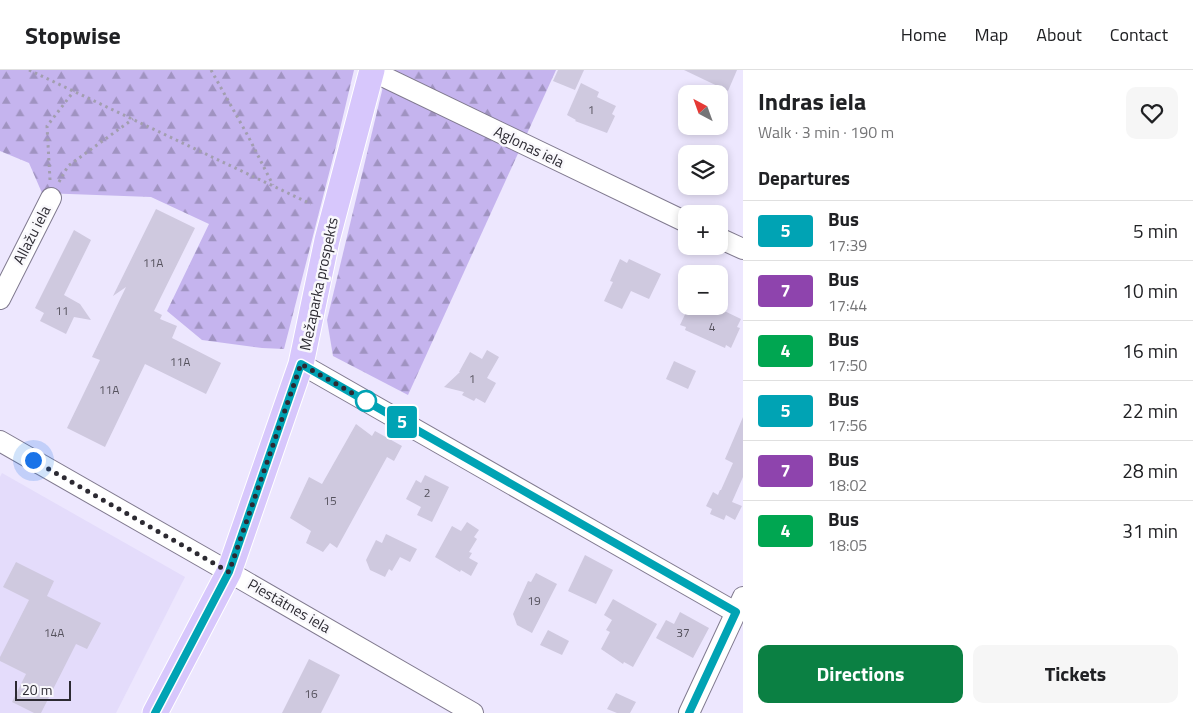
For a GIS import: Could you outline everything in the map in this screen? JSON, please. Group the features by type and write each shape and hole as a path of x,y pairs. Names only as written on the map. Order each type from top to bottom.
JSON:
{"main road":[{"name":"Mežaparka prospekts","path":"154,713 229,572 301,364 327,240 372,70"}],"street":[{"name":"Aglonas iela","path":"372,70 678,218"},
{"name":"Allažu iela","path":"0,299 51,198"},
{"path":"728,242 743,250"},
{"path":"301,364 739,605 689,713"},
{"name":"Piestātnes iela","path":"0,441 473,713"}],"path":[{"path":"29,70 310,204"},
{"path":"211,70 248,136 273,186"},
{"path":"51,198 47,126 74,91"},
{"path":"51,198 68,166 133,119"}],"shaded area":[{"path":"2,473 185,577 116,713 0,713 0,477"}],"green space":[{"path":"0,70 354,70 284,349 202,340 167,311 209,224 151,197 42,193 29,163 0,151"},
{"path":"387,70 556,70 408,395 333,356 327,320"}],"building":[{"path":"558,70 584,70 575,90 553,81"},
{"path":"684,70 737,70 728,91 728,85 715,85"},
{"path":"581,83 599,92 597,97 616,106 612,114 615,116 607,133 575,121 567,115"},
{"path":"156,209 195,228 154,311 162,315 160,319 177,326 172,338 221,363 206,394 145,364 105,447 67,428 100,360 92,357 126,287 113,296"},
{"path":"74,230 91,240 64,295 80,304 91,320 74,317 66,334 40,321 44,313 35,308"},
{"path":"620,259 627,263 629,259 661,274 649,299 631,291 622,309 604,301 613,282 610,281"},
{"path":"728,313 741,319 737,327 740,328 731,348 726,345 725,348 685,330 686,327 680,325 685,315 728,315"},
{"path":"487,350 499,357 487,378 496,383 485,403 476,398 474,401 462,395 464,392 444,387 460,372 470,352 482,359"},
{"path":"674,361 696,371 688,389 666,379"},
{"path":"743,417 743,477 732,502 742,506 735,520 726,515 724,520 710,514 712,509 706,506 713,492 718,495 733,463 725,459"},
{"path":"356,424 372,436 375,431 402,446 394,461 387,457 337,548 330,543 323,552 306,543 311,531 290,518 309,477 322,484"},
{"path":"425,475 449,487 432,522 417,515 421,507 406,499 416,480 421,483"},
{"path":"467,522 479,530 474,537 477,539 469,552 472,553 469,558 478,563 471,576 461,570 460,572 435,557 452,526 461,531"},
{"path":"386,534 417,549 410,562 400,557 392,571 389,569 385,577 370,570 366,560 376,540 382,543"},
{"path":"585,555 613,570 596,604 568,591"},
{"path":"16,562 54,581 47,596 101,623 87,649 76,644 41,713 34,713 12,702 26,674 0,661 0,657 29,600 3,587"},
{"path":"536,573 557,584 532,633 517,625 513,614 528,581 531,582"},
{"path":"613,599 657,624 633,667 624,662 623,664 601,649 610,632 606,630 612,620 604,615"},
{"path":"680,612 709,628 693,658 656,638 666,620 674,624"},
{"path":"548,630 569,641 562,655 540,645"},
{"path":"309,659 340,675 321,713 282,713"},
{"path":"616,693 636,702 630,713 617,713 607,709"}],"bus line":[{"name":"5","path":"155,713 229,572 301,364 736,612 689,713"}],"route":[{"path":"33,460 229,572 301,364 368,402 366,401"}]}
